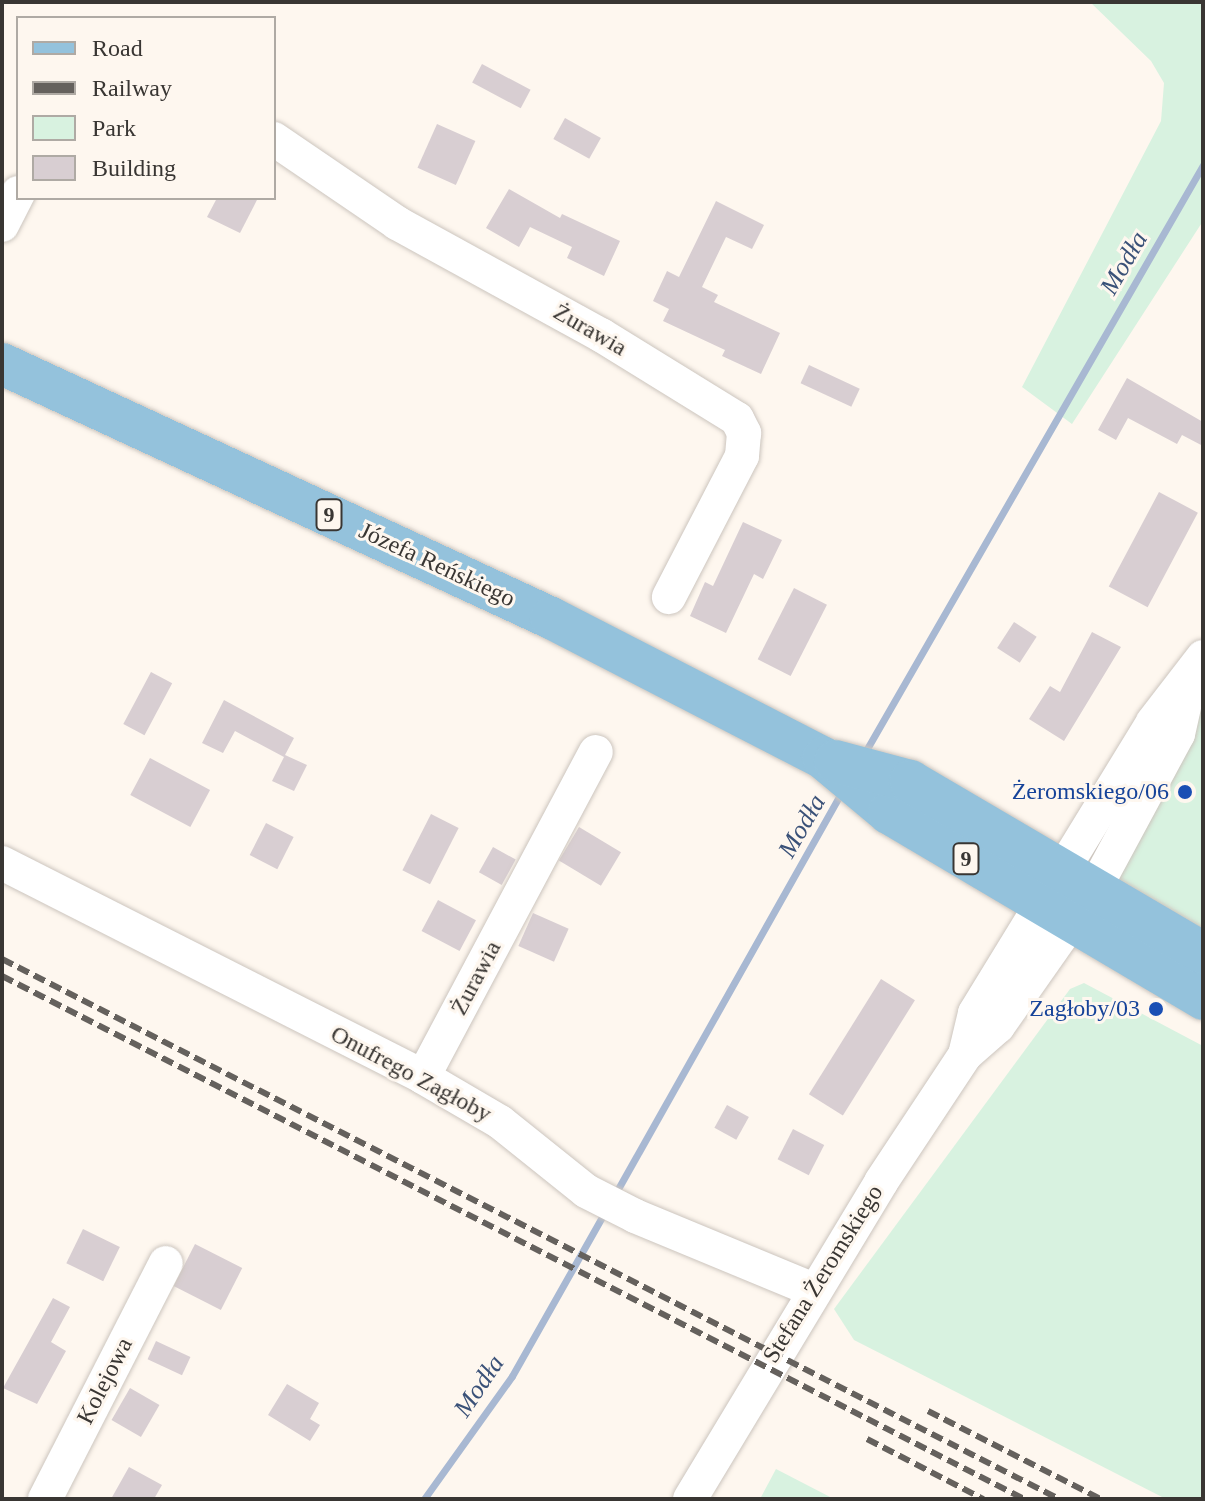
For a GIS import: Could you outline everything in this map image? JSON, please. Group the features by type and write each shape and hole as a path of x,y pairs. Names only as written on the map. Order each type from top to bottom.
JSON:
{"main road":[{"name":"Józefa Reńskiego","path":"2,364 551,618 900,797 1069,896"},
{"name":"9","path":"1069,896 1203,953"},
{"name":"9","path":"1069,896 1203,999"}],"street":[{"name":"Żurawia","path":"276,140 397,223 601,335 737,419 744,433 742,456 669,597"},
{"path":"2,225 16,197"},
{"name":"Stefana Żeromskiego","path":"690,1499 814,1290 965,1055 975,1013 1069,896 1178,734 1196,669"},
{"name":"Żurawia","path":"423,1077 596,752"},
{"name":"Onufrego Zagłoby","path":"2,863 423,1077 500,1122 586,1191 635,1216 814,1290"},
{"name":"Kolejowa","path":"45,1499 166,1263"}],"green space":[{"path":"1090,2 1203,2 1203,221 1072,424 1022,387 1161,121 1164,83 1151,61"},
{"path":"1203,690 1203,953 1095,888"},
{"path":"1084,983 1203,1046 1203,1499 1166,1499 854,1340 834,1309 1070,989"},
{"path":"776,1469 834,1499 760,1499"}],"building":[{"path":"482,64 531,90 521,108 472,83"},
{"path":"565,118 601,138 589,159 553,139"},
{"path":"437,124 475,141 456,185 417,168"},
{"path":"509,189 560,218 562,214 620,241 604,276 567,258 572,247 530,227 519,247 486,228"},
{"path":"216,200 257,200 240,233 207,217"},
{"path":"716,201 764,225 752,249 726,237 702,287 718,295 714,302 780,333 761,374 722,356 725,350 663,321 669,309 653,301 667,271 679,277"},
{"path":"809,365 860,389 851,407 801,383"},
{"path":"1127,378 1203,422 1203,446 1182,435 1177,444 1128,418 1116,440 1098,430"},
{"path":"1159,492 1198,513 1148,607 1109,586"},
{"path":"743,522 782,540 763,579 754,574 726,633 690,616 705,582 713,586"},
{"path":"794,588 827,605 791,676 758,659"},
{"path":"1014,622 1037,637 1020,663 997,648"},
{"path":"1092,632 1121,647 1064,741 1029,719 1050,686 1060,692"},
{"path":"151,672 172,683 144,735 123,724"},
{"path":"224,700 294,738 285,755 307,765 294,791 272,781 284,757 235,731 223,753 202,743"},
{"path":"150,758 210,790 190,827 130,795"},
{"path":"431,814 459,828 430,884 402,870"},
{"path":"266,823 294,837 277,869 250,855"},
{"path":"579,827 621,852 601,886 559,860"},
{"path":"493,847 516,860 502,885 479,872"},
{"path":"438,900 476,920 460,951 422,931"},
{"path":"533,913 569,929 554,962 518,946"},
{"path":"881,979 915,1000 843,1116 809,1094"},
{"path":"727,1105 749,1117 736,1140 714,1128"},
{"path":"793,1129 824,1145 809,1175 778,1159"},
{"path":"83,1229 120,1247 103,1281 66,1263"},
{"path":"195,1244 242,1268 221,1310 174,1286"},
{"path":"53,1298 70,1307 51,1342 66,1351 37,1404 3,1388"},
{"path":"156,1341 190,1357 182,1375 148,1359"},
{"path":"287,1384 319,1403 310,1419 320,1425 310,1441 268,1415"},
{"path":"130,1388 159,1405 141,1437 112,1420"},
{"path":"129,1467 162,1485 154,1499 111,1499"}],"waterway":[{"name":"Modła","path":"864,754 1203,165"},
{"name":"Modła","path":"614,1196 842,792"},
{"name":"Modła","path":"424,1499 512,1376 606,1210"}],"railway":[{"path":"2,959 1059,1499"},
{"path":"2,976 1024,1499"},
{"path":"928,1411 1101,1499"},
{"path":"867,1439 983,1499"}],"place":[{"name":"Żeromskiego/06","path":"1185,792"},
{"name":"Zagłoby/03","path":"1156,1009"}]}
